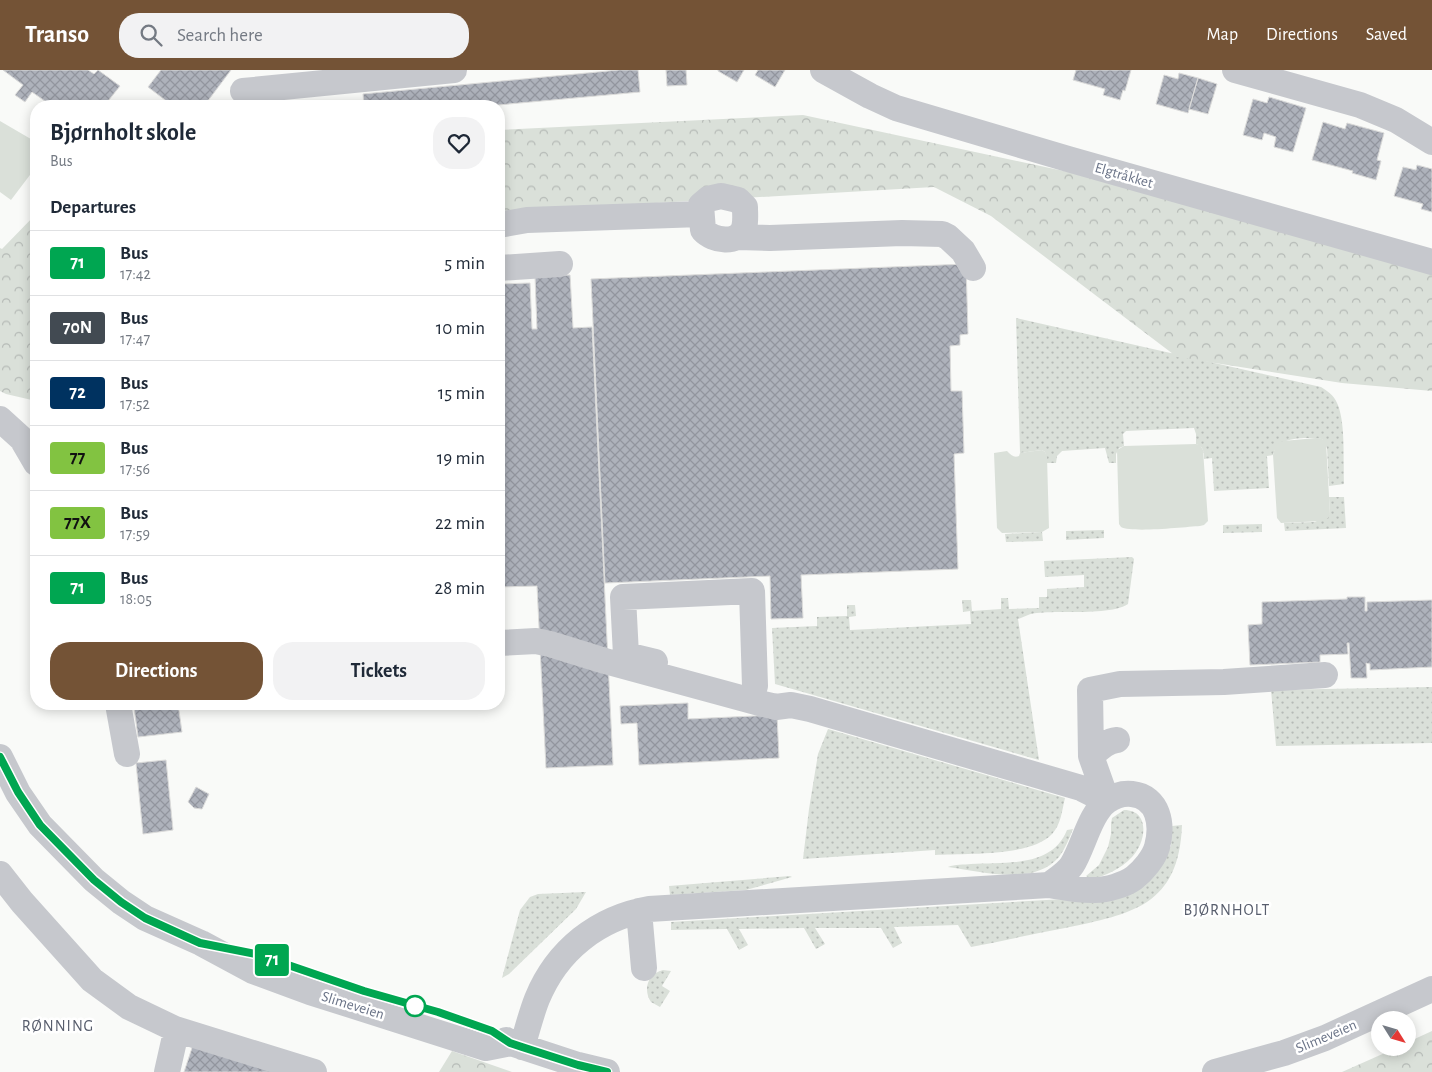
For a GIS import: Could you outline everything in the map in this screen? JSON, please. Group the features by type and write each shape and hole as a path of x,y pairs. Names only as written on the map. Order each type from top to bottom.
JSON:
{"street":[{"path":"243,90 454,70"},
{"name":"Elgtråkket","path":"823,70 896,108 1068,159 1432,262"},
{"path":"1235,70 1360,105 1399,122 1432,142"},
{"path":"721,196 738,200 745,207 744,227 738,236 733,239 722,239 703,230 701,214 701,205 708,199 721,196"},
{"path":"505,224 527,220 701,214"},
{"path":"738,236 770,238 902,233 942,234 948,236 963,252 973,268"},
{"path":"505,268 560,264"},
{"path":"0,419 22,439 30,453"},
{"path":"752,591 759,695 626,655 623,597 752,591"},
{"path":"505,643 536,641 605,661 759,695 772,693 791,704 1081,788 1107,801"},
{"path":"1107,801 1091,756 1090,690 1120,684 1224,682 1325,675"},
{"path":"119,710 127,754"},
{"path":"1091,756 1103,745 1117,740"},
{"name":"Slimeveien","path":"0,757 9,799 40,825 101,886 145,918 200,943 256,954 364,991 438,1012 492,1031 516,1045 578,1065 607,1072"},
{"path":"516,1045 537,999 557,963 573,945 595,929 620,917 639,911 875,894 1049,885 1096,890 1117,886 1134,878 1146,867 1157,849 1160,818 1151,803 1136,795 1126,794 1107,801 1097,813 1072,865 1049,885"},
{"path":"0,874 22,902 92,980 129,1007 175,1029 314,1072"},
{"path":"639,911 644,968"},
{"name":"Slimeveien","path":"1215,1072 1284,1053 1325,1038 1432,989"},
{"path":"167,1072 173,1052 175,1029"}],"green space":[{"path":"803,115 1241,209 1432,270 1432,391 1342,383 1177,357 991,216 934,187 505,212 505,130"},
{"path":"0,121 30,138 30,175 11,200 0,192"},
{"path":"30,220 30,400 0,391 0,248 2,249"},
{"path":"1016,318 1321,387 1334,398 1340,411 1343,431 1344,484 1329,486 1327,448 1322,439 1315,438 1286,441 1280,444 1273,455 1267,456 1269,488 1214,491 1212,458 1204,459 1203,449 1196,444 1194,428 1126,431 1123,434 1124,446 1119,448 1116,454 1116,463 1109,463 1105,448 1062,451 1057,456 1056,463 1047,463 1045,452 1042,450 1020,453"},
{"path":"1316,438 1326,442 1330,514 1323,521 1281,523 1277,518 1273,455 1276,444 1283,441"},
{"path":"1200,445 1203,450 1208,521 1200,526 1147,530 1121,527 1119,524 1117,450 1124,446"},
{"path":"1042,450 1047,457 1049,528 1042,532 1002,533 997,528 994,453 1007,451 1017,457 1020,453"},
{"path":"1329,497 1344,497 1346,528 1285,531 1284,523 1315,522 1330,514"},
{"path":"1262,524 1262,532 1223,533 1223,525"},
{"path":"1104,530 1104,538 1066,540 1066,531"},
{"path":"1042,532 1043,541 1006,542 1005,534"},
{"path":"1132,557 1134,559 1128,604 1109,610 1035,613 1018,619 1039,760 775,684 772,628 817,626 817,617 847,616 847,605 855,605 856,616 849,617 850,630 971,624 970,611 963,612 962,600 971,600 972,611 1001,609 1001,598 1008,598 1009,609 1039,608 1039,597 1047,597 1047,589 1084,587 1084,575 1045,577 1044,561"},
{"path":"1432,687 1432,743 1276,746 1271,690"},
{"path":"828,729 1065,798 1059,822 1052,834 1042,841 1029,847 1014,850 980,854 935,855 935,850 803,859 818,754"},
{"path":"1124,810 1133,811 1139,815 1142,821 1143,836 1137,851 1123,865 1108,874 1091,880 1086,876 1099,865 1108,847 1112,818"},
{"path":"1182,825 1179,852 1172,873 1161,889 1148,902 1131,911 1065,928 971,947 958,925 894,927 902,943 893,948 881,928 815,928 825,944 816,949 804,928 739,929 748,945 739,950 727,929 671,930 671,922 1115,896 1171,846 1172,826"},
{"path":"1073,829 1059,857 1048,866 1035,872 1006,875 948,867 954,865 1012,862 1039,857 1050,851 1060,842 1067,830"},
{"path":"792,877 746,890 670,895 669,886"},
{"path":"586,892 576,909 509,974 502,978 520,910 530,897 538,894"},
{"path":"663,970 671,971 662,986 670,991 660,1007 651,1002 647,988 653,975"},
{"path":"1432,1031 1432,1072 1342,1072 1378,1056 1416,1056 1416,1038"},
{"path":"452,1051 512,1072 439,1072"}],"building":[{"path":"3,70 88,70 94,74 98,70 120,86 109,100 43,100 32,92 25,102 15,95 23,85"},
{"path":"161,70 231,70 208,100 165,100 148,87"},
{"path":"619,70 638,70 640,92 505,104 505,100 364,100 363,94"},
{"path":"666,70 686,70 687,85 667,86"},
{"path":"718,70 744,70 737,82"},
{"path":"758,70 785,70 775,87 755,75"},
{"path":"1076,70 1131,70 1125,91 1123,90 1120,100 1103,95 1105,89 1073,80"},
{"path":"1179,73 1198,78 1188,113 1156,104 1164,75 1178,79"},
{"path":"1198,78 1217,84 1208,114 1189,109"},
{"path":"1269,97 1306,108 1293,152 1274,147 1276,137 1264,133 1262,140 1243,135 1253,99 1267,103"},
{"path":"1323,122 1345,129 1347,123 1384,133 1377,160 1381,161 1376,180 1352,173 1353,171 1312,160"},
{"path":"1417,165 1432,169 1432,212 1421,209 1423,204 1394,196 1403,167 1416,170"},
{"path":"966,264 968,334 960,335 960,345 950,346 951,391 962,391 964,453 954,454 958,569 801,575 803,618 771,619 770,576 605,583 591,279"},
{"path":"570,275 573,328 592,327 613,765 546,768 537,586 505,587 505,284 530,283 532,329 537,329 535,276"},
{"path":"1347,597 1365,597 1365,611 1367,611 1367,602 1432,600 1432,667 1370,670 1370,664 1366,663 1367,678 1351,678 1349,643 1347,643 1348,654 1320,655 1320,662 1250,665 1248,625 1262,624 1262,602 1347,599"},
{"path":"688,703 688,719 777,715 779,758 639,765 637,723 621,724 620,706"},
{"path":"134,710 179,710 182,732 138,737"},
{"path":"166,760 173,830 143,834 136,763"},
{"path":"196,787 209,794 202,809 194,808 188,802"},
{"path":"195,1039 293,1072 184,1072"}],"bus line":[{"name":"71","path":"0,757 18,792 40,825 94,880 121,902 145,918 200,943 256,954 364,991 438,1012 492,1031 510,1043 578,1065 607,1072"}],"district":[{"name":"BJØRNHOLT","path":"1227,909"},
{"name":"RØNNING","path":"58,1025"}]}
